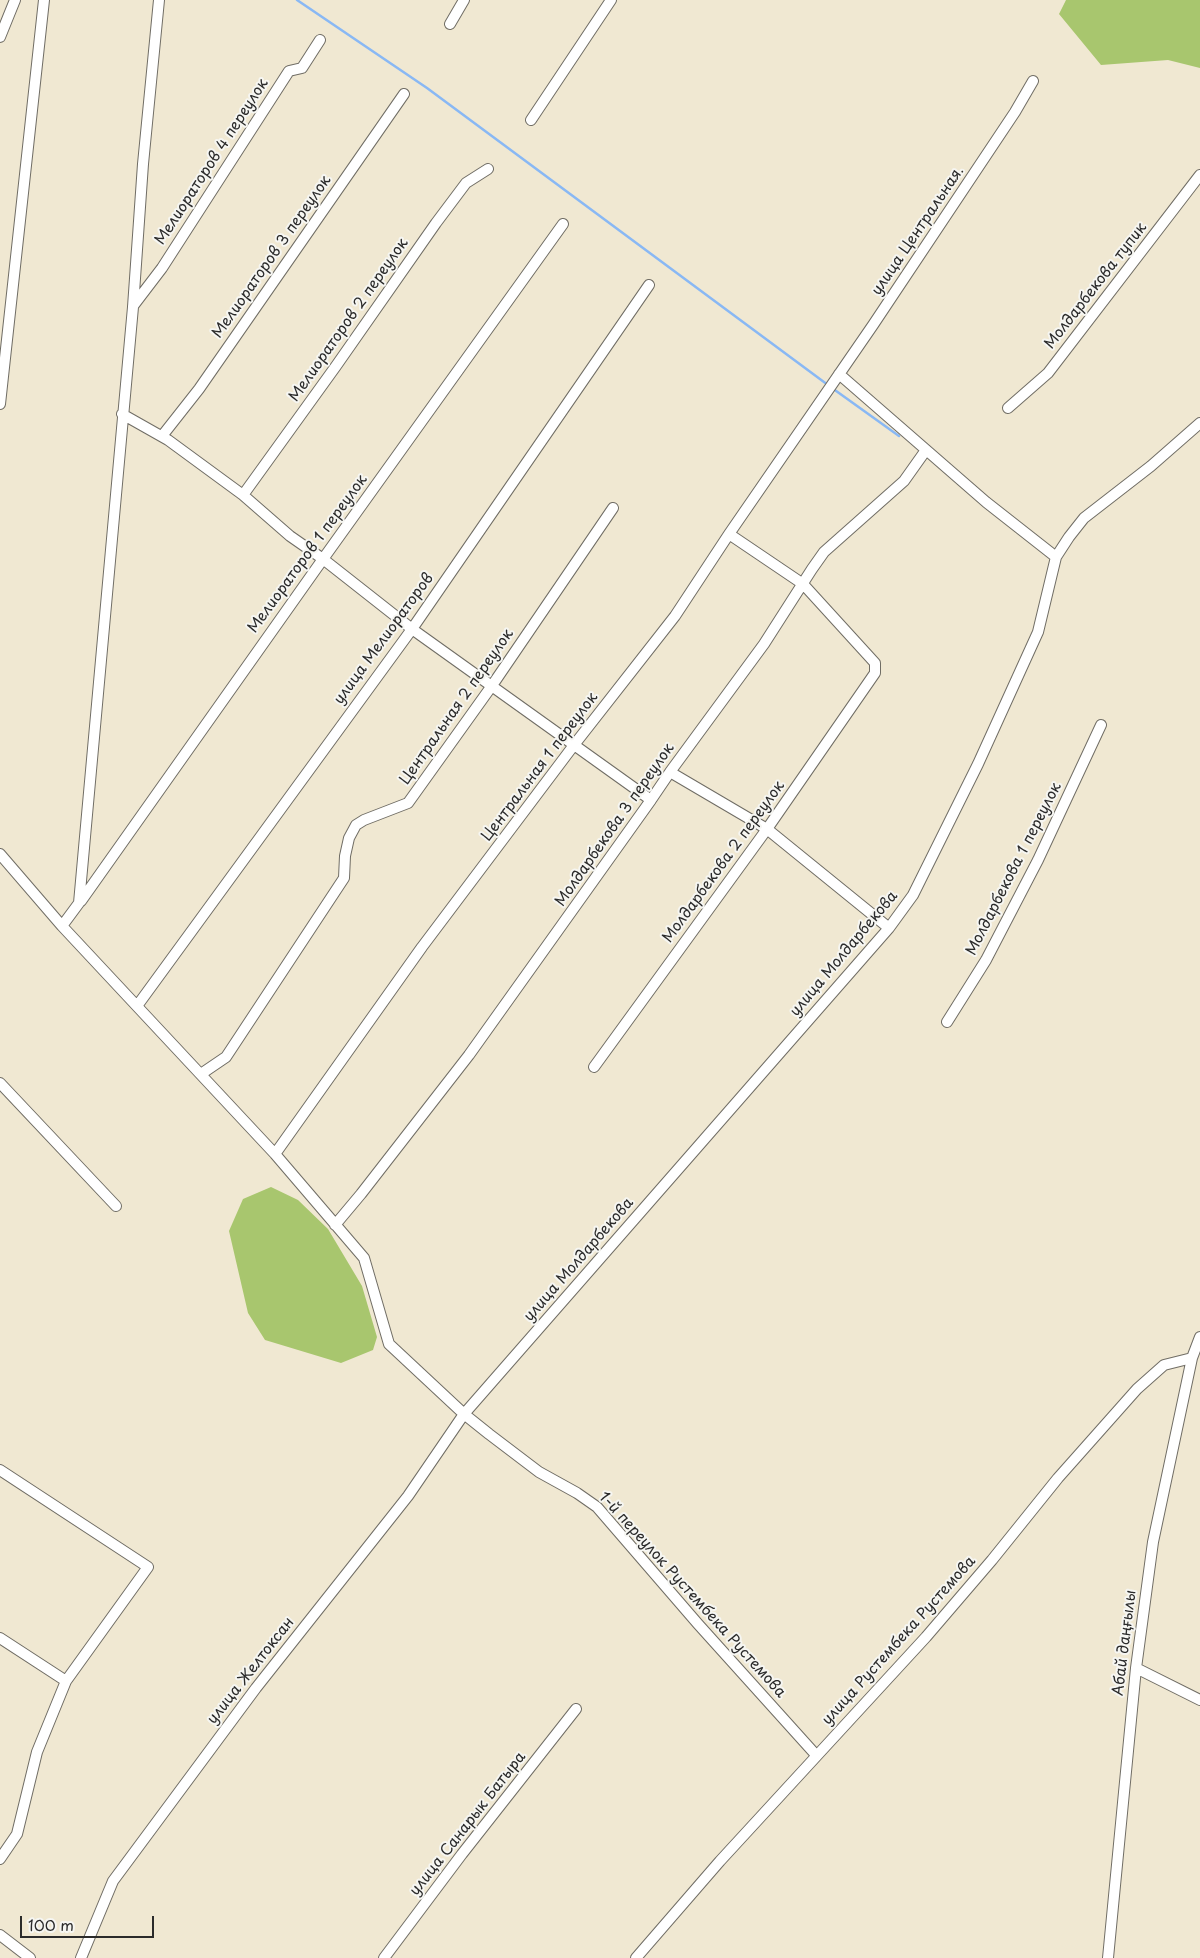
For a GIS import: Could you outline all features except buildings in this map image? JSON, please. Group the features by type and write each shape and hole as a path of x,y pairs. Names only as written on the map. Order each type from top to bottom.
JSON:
{"street":[{"path":"0,37 15,0"},
{"path":"0,404 44,0"},
{"path":"80,903 133,307 143,164 159,0"},
{"path":"450,24 464,0"},
{"path":"531,120 611,0"},
{"name":"Мелиораторов 4 переулок","path":"133,307 162,268 289,71 302,68 320,40"},
{"name":"улица Центральная.","path":"824,395 1033,81"},
{"name":"Мелиораторов 3 переулок","path":"162,436 199,389 404,94"},
{"name":"Мелиораторов 2 переулок","path":"243,495 436,222 466,183 488,169"},
{"name":"Молдарбекова тупик","path":"1008,408 1048,373 1200,175"},
{"name":"Мелиораторов 1 переулок","path":"62,926 563,224"},
{"name":"улица Мелиораторов","path":"137,1006 412,629 649,285"},
{"path":"839,374 986,502 1056,557"},
{"name":"Центральная 1 переулок","path":"275,1154 422,947 574,745 675,616 824,395"},
{"path":"122,414 162,436 243,495 290,536 323,559 412,629 652,800"},
{"name":"улица Молдарбекова","path":"464,1414 889,928 914,895 978,764 1038,632 1056,557 1084,518 1151,466 1200,423"},
{"name":"Молдарбекова 3 переулок","path":"335,1225 469,1055 758,651 824,552 904,481 926,450"},
{"name":"Центральная 2 переулок","path":"201,1074 226,1057 344,878 345,856 349,838 356,825 408,803 491,687 614,508"},
{"path":"729,534 803,584"},
{"name":"Молдарбекова 2 переулок","path":"594,1067 768,829 875,673 875,663 803,584"},
{"name":"Молдарбекова 1 переулок","path":"947,1022 986,960 1038,860 1101,725"},
{"path":"670,772 768,829 889,928"},
{"name":"1-й переулок Рустембека Рустемова","path":"0,854 62,926 275,1154 364,1258 389,1344 464,1414 540,1472 598,1507 664,1586 816,1756"},
{"path":"0,1083 116,1206"},
{"name":"Абай даңғылы","path":"1108,1958 1136,1668 1154,1542 1192,1358 1200,1337"},
{"name":"улица Рустембека Рустемова","path":"636,1958 714,1868 926,1637 992,1560 1058,1478 1136,1389 1164,1365 1192,1358"},
{"name":"улица Желтоксан","path":"81,1958 113,1881 256,1688 408,1496 464,1414"},
{"path":"0,1470 148,1567 66,1681 37,1752 17,1834 0,1859"},
{"path":"0,1638 66,1681"},
{"path":"1136,1668 1200,1700"},
{"name":"улица Санарык Батыра","path":"384,1958 462,1854 576,1709"},
{"path":"0,1935 30,1958"}],"green space":[{"path":"1066,0 1200,0 1200,68 1168,60 1101,65 1059,14"},
{"path":"271,1187 298,1200 328,1229 362,1286 377,1337 373,1350 341,1363 265,1340 248,1313 229,1231 243,1199"}],"waterway":[{"path":"297,0 427,88 828,385"},
{"path":"832,388 899,436"}]}
